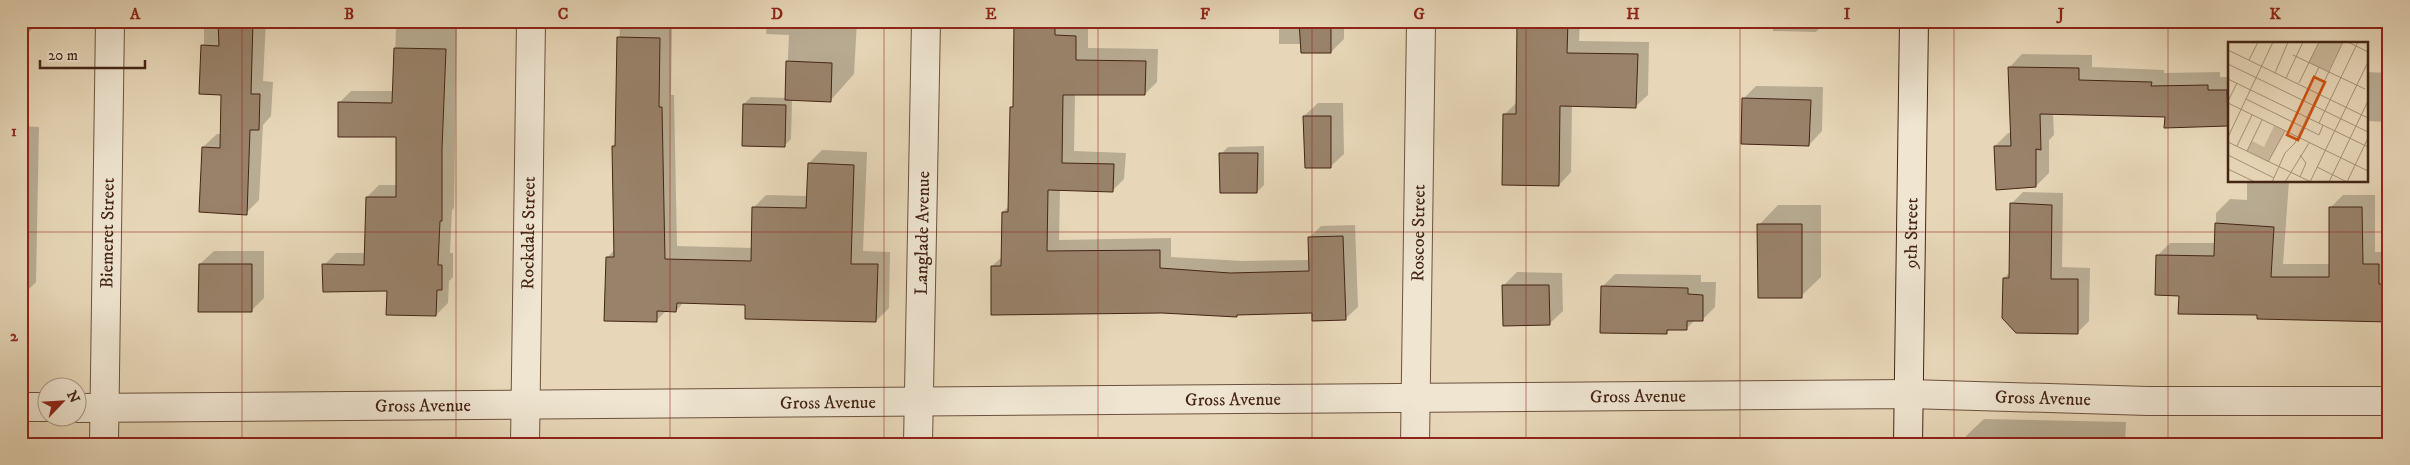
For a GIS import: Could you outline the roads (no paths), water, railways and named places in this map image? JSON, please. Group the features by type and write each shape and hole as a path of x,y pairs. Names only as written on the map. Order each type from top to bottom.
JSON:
{"street":[{"name":"Biemeret Street","path":"104,444 110,21"},
{"name":"Rockdale Street","path":"525,444 531,21"},
{"name":"Langlade Avenue","path":"918,444 926,21"},
{"name":"Roscoe Street","path":"1415,444 1421,21"},
{"name":"9th Street","path":"1908,444 1914,21"},
{"name":"Gross Avenue","path":"88,408 1908,394 2148,401 2389,401"},
{"path":"21,406 38,407"}]}
